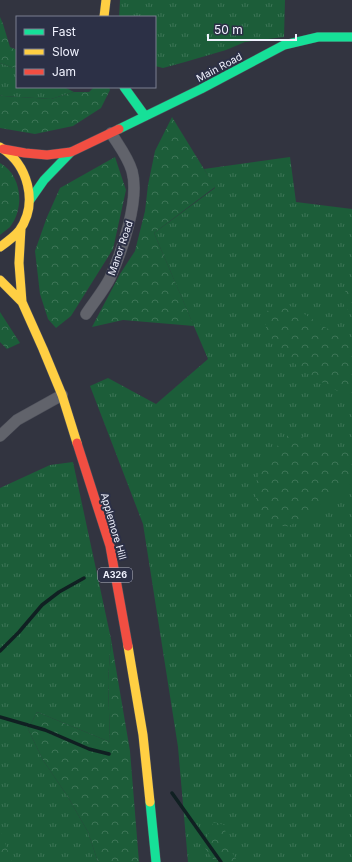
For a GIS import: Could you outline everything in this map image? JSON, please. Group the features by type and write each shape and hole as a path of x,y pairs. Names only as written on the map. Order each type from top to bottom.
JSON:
{"main road":[{"path":"104,16 106,0"},
{"name":"Main Road","path":"1,148 25,153 47,155 71,152 201,89 284,45 318,37 352,37"},
{"path":"125,88 145,116"},
{"path":"0,248 9,242 21,228 27,215 30,200 28,185 23,171 14,158 1,148"},
{"name":"Main Road","path":"30,200 44,180 71,152"},
{"name":"Applemore Hill","path":"21,228 19,263 22,302 62,395 110,546 143,735 156,862"},
{"name":"Applemore Hill","path":"0,280 22,302"}],"street":[{"name":"Manor Road","path":"86,314 109,279 120,253 130,221 134,192 132,172 127,157 111,133"},
{"path":"0,436 17,420 62,395"}],"green space":[{"path":"120,0 285,0 284,37 245,42 226,50 163,68 156,66 156,16 119,16"},
{"path":"0,17 10,47 16,50 16,69 0,63"},
{"path":"0,63 16,69 16,88 66,88 74,92 51,99 0,95"},
{"path":"93,88 109,88 110,90 101,108 73,126 35,134 0,128 0,95 51,99 74,92 89,92"},
{"path":"172,117 215,187 154,233 194,326 123,320 92,327 120,274 135,251 145,211 148,185 155,151"},
{"path":"115,157 126,190 113,249 71,316 56,328 48,319 40,294 35,251 47,217 60,188"},
{"path":"290,157 296,202 352,209 352,862 188,862 178,747 143,524 90,386 108,378 156,404 208,359 154,233 215,188 204,169"},
{"path":"0,163 13,175 19,192 19,202 15,219 10,227 0,235"},
{"path":"346,290 352,290 352,316 341,300"},
{"path":"277,303 293,307 352,346 352,398 319,381 297,365 279,348 267,332 265,313"},
{"path":"0,312 20,343 7,349 0,342"},
{"path":"295,428 317,451 352,451 352,480 308,517 286,527 271,523 259,511 254,489 262,464"},
{"path":"73,462 111,639 108,681 110,742 37,712 28,729 43,760 68,797 88,832 98,862 0,862 0,488 50,465"},
{"path":"111,639 130,751 139,862 98,862 88,832 68,797 43,760 28,729 37,712 110,742 108,681"},
{"path":"214,822 224,825 229,848 238,862 215,862 204,847 210,828"},
{"path":"0,830 12,862 0,862"}],"waterway":[{"path":"0,651 19,632 42,605 59,592 84,578"},
{"path":"0,717 45,730 89,749 109,754"},
{"path":"172,793 221,862"}],"traffic: fast":[{"path":"119,129 201,89 284,45 318,37 352,37"},
{"path":"125,88 145,116"},
{"path":"30,200 44,180 71,152"},
{"path":"150,802 156,862"}],"traffic: slow":[{"path":"104,16 106,0"},
{"path":"0,147 10,154 18,163 28,185 29,197 25,220 19,231 0,247"},
{"path":"21,228 19,263 22,302 62,395 77,443"},
{"path":"0,280 22,302"},
{"path":"128,646 143,735 150,802"}],"traffic: jam":[{"path":"3,149 47,155 71,152 119,129"},
{"path":"77,443 110,546 128,646"}]}
